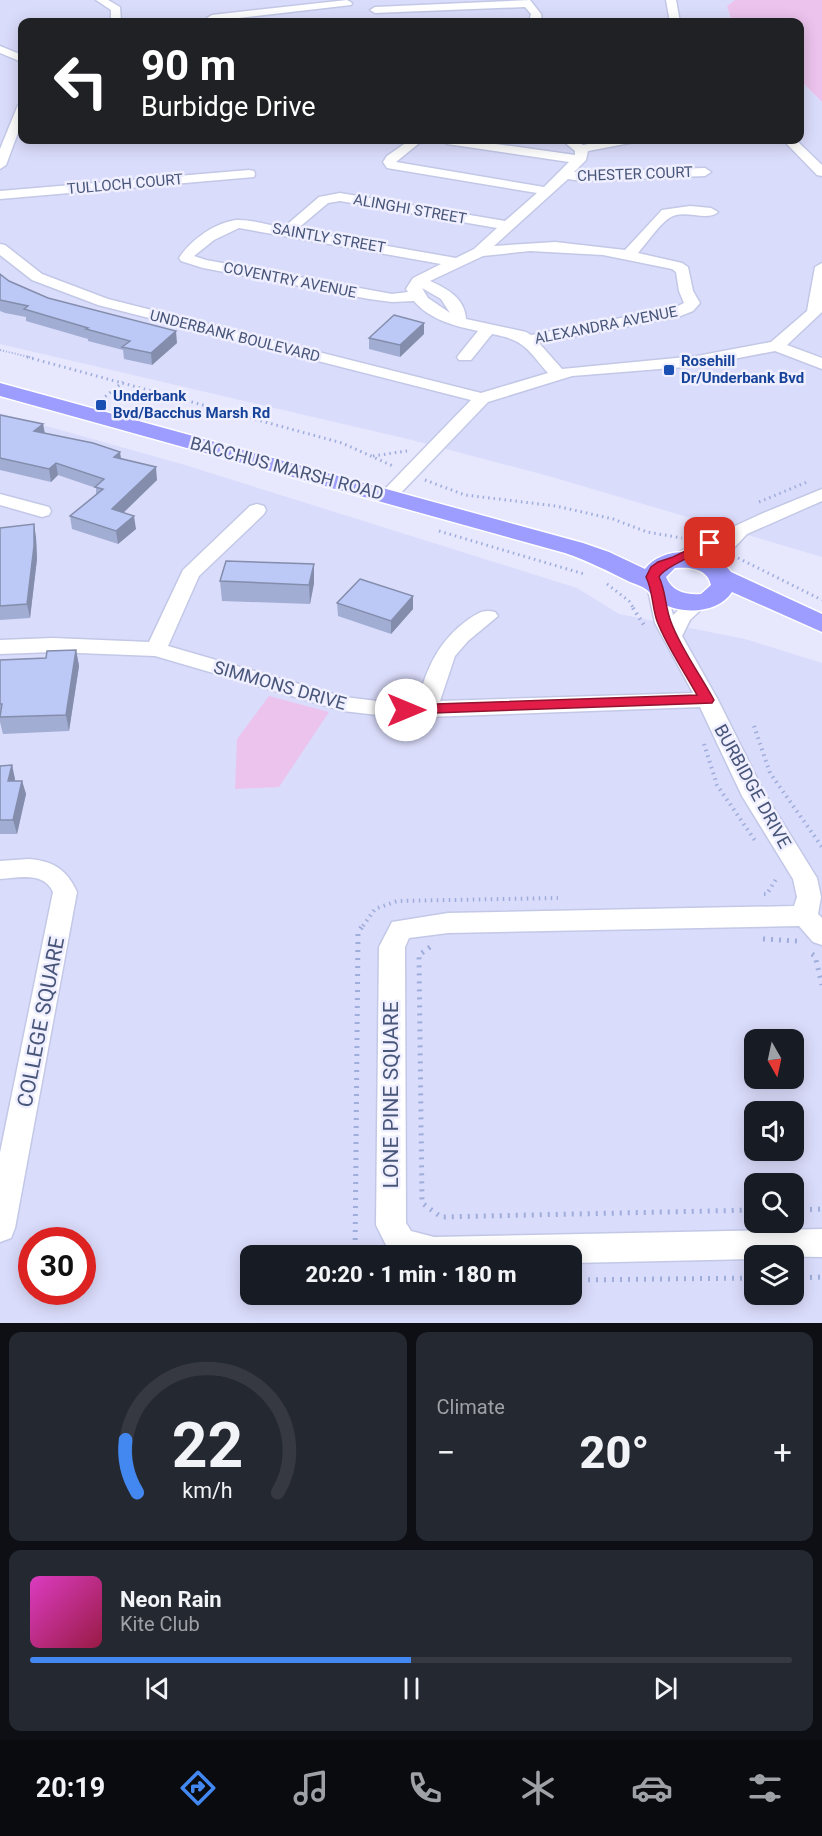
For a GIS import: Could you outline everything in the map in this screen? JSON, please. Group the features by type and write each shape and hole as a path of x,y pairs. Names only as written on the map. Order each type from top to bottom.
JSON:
{"main road":[{"name":"BACCHUS MARSH ROAD","path":"0,389 574,548 600,557 677,600 704,601"},
{"name":"BACCHUS MARSH ROAD","path":"574,548 675,560 700,562 718,560"},
{"path":"656,587 653,577 656,570 675,560"},
{"path":"704,601 722,591 718,560"},
{"path":"718,560 817,614"},
{"path":"704,601 817,614"}],"street":[{"path":"101,0 116,9 116,18"},
{"path":"331,0 375,10 383,13 387,18"},
{"path":"671,0 674,18"},
{"path":"375,10 455,3 527,2 537,18"},
{"path":"219,18 347,3"},
{"path":"455,3 465,15"},
{"path":"0,49 18,57"},
{"path":"0,165 18,118"},
{"path":"412,144 389,162 395,167 546,191"},
{"path":"485,144 580,154 613,144"},
{"path":"571,144 580,154"},
{"path":"793,144 822,172"},
{"path":"565,373 535,339 458,322 438,314 418,289 479,252 565,175 580,154"},
{"name":"CHESTER COURT","path":"565,175 582,177 705,172"},
{"name":"TULLOCH COURT","path":"0,195 249,174"},
{"name":"ALINGHI STREET","path":"287,231 324,200 340,197 508,226"},
{"path":"629,254 667,213 690,210 711,212"},
{"name":"SAINTLY STREET","path":"202,243 228,226 238,224 460,263"},
{"name":"COVENTRY AVENUE","path":"202,243 186,258 203,264 369,295 392,298 418,289"},
{"name":"ALEXANDRA AVENUE","path":"479,252 551,245 597,248 677,266 683,270 686,291 692,303 688,308 678,312 535,339"},
{"name":"UNDERBANK BOULEVARD","path":"3,254 37,277 103,302 482,398"},
{"path":"388,496 482,398 565,373 698,361 776,346 814,312 822,267"},
{"path":"465,357 488,329"},
{"path":"776,346 822,364"},
{"path":"718,560 738,532 822,494"},
{"path":"0,499 42,511"},
{"path":"156,649 189,574 257,510"},
{"name":"BURBIDGE DRIVE","path":"656,587 660,608 672,636 707,700 754,796 805,878 812,934"},
{"path":"672,636 675,624 686,612 704,601"},
{"path":"427,710 436,673 446,650 460,634 488,616"},
{"name":"SIMMONS DRIVE","path":"0,647 64,645 156,649 343,704 386,709 427,710 707,700"},
{"name":"COLLEGE SQUARE","path":"0,870 40,869 54,873 61,880 65,892 0,1227"},
{"name":"LONE PINE SQUARE","path":"812,934 448,923 401,929 392,947 391,1225 401,1243 434,1251 822,1243"}],"path":[{"path":"0,350 123,381 342,443 409,474 465,495 556,506 613,519 647,532 682,538 699,535 718,560 817,614"},
{"path":"87,413 123,381"},
{"path":"372,456 411,450"},
{"path":"428,528 588,575"},
{"path":"599,578 629,601 646,628"},
{"path":"754,726 770,773 822,847"},
{"path":"812,934 822,985"},
{"path":"761,939 795,939 801,945"},
{"path":"433,944 419,955 422,1203 441,1218 744,1210"},
{"path":"804,1210 822,1209"},
{"path":"804,1278 822,1277"},
{"path":"582,1280 744,1278"}],"shaded area":[{"path":"0,0 735,0 727,6 731,18 18,18 18,144 804,144 804,84 822,102 822,557 552,477 412,440 0,344"},
{"path":"735,0 822,0 822,102 804,84 804,18 731,18 727,6"},
{"path":"0,413 185,465 577,588 619,614 745,639 822,663 822,1323 0,1323"},
{"path":"269,696 329,712 279,787 235,789 237,739"}],"building":[{"path":"0,274 9,281 48,298 176,331 151,353 122,347 130,341 24,309 28,306 0,300"},
{"path":"394,315 424,323 400,345 369,338"},
{"path":"0,415 43,424 34,431 93,443 120,452 114,457 156,467 112,509 134,516 116,531 70,516 103,489 95,487 104,479 56,463 49,469 0,458"},
{"path":"34,524 34,546 27,604 0,606 0,528"},
{"path":"226,561 314,564 309,585 220,581"},
{"path":"360,579 413,596 391,621 337,603"},
{"path":"76,650 66,715 0,717 2,704 0,704 0,660 46,658 47,651"},
{"path":"12,765 8,781 22,781 13,820 0,820 0,766"}],"place":[{"name":"Rosehill Dr/Underbank Bvd","path":"669,370"},
{"name":"Underbank Bvd/Bacchus Marsh Rd","path":"101,405"}],"route":[{"path":"406,710 707,700 664,623 658,590 653,577 662,564 677,560 710,543"}]}
